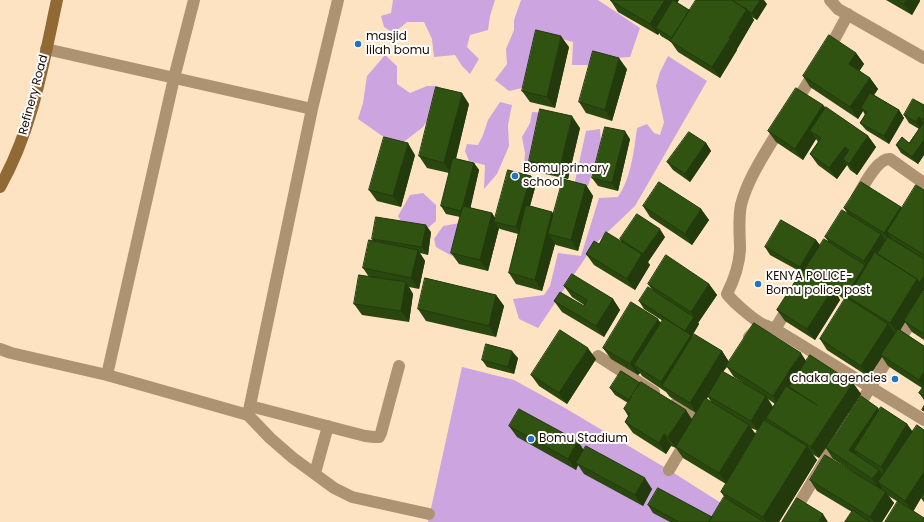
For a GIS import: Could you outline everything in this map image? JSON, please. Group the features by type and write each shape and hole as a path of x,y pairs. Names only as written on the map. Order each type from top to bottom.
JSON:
{"street":[{"name":"Refinery Road","path":"0,187 10,168 29,123 57,0"},
{"path":"107,375 174,78 194,0"},
{"path":"338,0 312,109 249,411 270,438 293,458 334,488 352,497 429,514"},
{"path":"924,58 840,6 833,42 758,165 746,190 739,215 740,251 735,278 727,294 732,301 747,312 754,320 775,329 924,420"},
{"path":"46,50 312,109"},
{"path":"853,204 873,171 880,162 885,159 890,159 924,183"},
{"path":"775,329 795,296"},
{"path":"788,522 847,424 924,302"},
{"path":"743,346 762,324"},
{"path":"0,349 11,353 107,375 249,411 328,426 374,437 379,436 382,433 399,366"},
{"path":"598,356 701,416 669,470"},
{"path":"315,473 328,426"}],"shaded area":[{"path":"393,0 495,0 490,16 488,30 470,35 467,47 479,59 470,74 462,66 455,55 434,57 432,39 424,22 407,22 394,33 384,27 381,16 391,13"},
{"path":"521,0 598,0 640,28 630,57 615,58 596,55 588,65 572,65 573,42 540,33 522,88 509,91 495,80 507,64 506,49 514,30 514,20"},
{"path":"385,55 397,66 397,84 410,93 427,86 438,86 435,109 423,127 401,144 388,140 358,119 363,103 367,76"},
{"path":"668,56 707,81 635,206 594,245 538,328 519,319 513,299 544,295 550,286 558,253 581,256 599,198 618,197 629,173 637,128 647,124 654,133 660,135 664,122 656,86 660,72"},
{"path":"500,102 512,105 508,125 509,146 497,174 484,189 485,165 469,161 465,151 467,144 478,145 488,120"},
{"path":"532,112 547,113 534,153 531,172 524,166 525,153 522,137 530,123"},
{"path":"600,129 601,144 588,186 574,186 586,131"},
{"path":"423,193 436,205 436,221 428,228 403,224 398,216 410,195"},
{"path":"460,223 460,242 452,256 436,247 434,239 443,226"},
{"name":"Bomu Stadium","path":"462,367 514,380 565,408 669,470 729,508 722,522 428,522"}],"building":[{"path":"611,0 665,0 650,24"},
{"path":"673,0 689,10 672,38 656,28"},
{"path":"696,0 732,0 747,9 712,67 670,41"},
{"path":"732,0 760,0 752,13"},
{"path":"897,0 907,0 904,4"},
{"path":"536,30 561,36 547,97 522,91"},
{"path":"829,35 856,53 849,64 870,78 850,107 803,76"},
{"path":"593,51 619,58 605,110 579,102"},
{"path":"436,87 462,93 444,163 419,156"},
{"path":"796,88 823,105 795,149 768,131"},
{"path":"870,93 899,110 884,136 860,123 867,112 861,108"},
{"path":"913,99 924,105 924,120 919,117 916,122 904,115"},
{"path":"826,107 868,136 849,164 843,159 849,150 845,147 829,168 810,154 821,138 810,131"},
{"path":"540,109 572,116 560,168 529,161"},
{"path":"924,122 924,140 912,157 896,145 902,137 909,143"},
{"path":"605,127 625,131 612,183 592,178"},
{"path":"689,132 706,143 685,174 667,162"},
{"path":"384,137 408,143 393,196 369,190"},
{"path":"453,158 474,163 461,211 441,206"},
{"path":"508,170 531,176 516,227 494,222"},
{"path":"563,179 586,185 571,240 548,234"},
{"path":"659,182 701,209 685,234 643,206"},
{"path":"861,182 901,207 884,233 844,208"},
{"path":"916,185 924,190 924,255 887,232"},
{"path":"526,205 552,212 535,280 509,273"},
{"path":"463,206 492,213 480,260 451,253"},
{"path":"842,210 881,234 864,261 825,237"},
{"path":"637,214 660,229 643,254 620,239"},
{"path":"376,217 426,225 422,247 372,239"},
{"path":"781,220 816,240 800,267 765,247"},
{"path":"606,232 642,254 627,279 586,254 594,241 599,244"},
{"path":"888,237 924,259 924,276 920,282 877,254"},
{"path":"824,239 865,265 847,295 805,269"},
{"path":"369,240 418,250 411,278 363,268"},
{"path":"875,252 917,279 890,323 848,297"},
{"path":"666,255 709,284 691,312 648,284"},
{"path":"803,270 833,289 807,329 777,310"},
{"path":"572,274 613,299 596,326 554,301 560,292 584,306 587,300 564,286"},
{"path":"359,275 406,282 401,311 354,304"},
{"path":"425,278 496,295 489,326 418,309"},
{"path":"648,287 694,317 685,331 639,301"},
{"path":"922,292 924,293 924,334 904,321"},
{"path":"846,297 888,324 861,366 820,339"},
{"path":"631,302 658,319 630,364 603,348"},
{"path":"664,318 691,335 661,382 634,365"},
{"path":"754,323 801,353 773,396 726,366"},
{"path":"898,329 924,346 924,372 919,380 881,355"},
{"path":"560,330 588,348 559,393 531,375"},
{"path":"694,334 722,351 690,403 662,386"},
{"path":"486,344 512,351 508,367 482,360"},
{"path":"810,355 853,383 811,447 766,418 786,386 817,405 789,387"},
{"path":"621,371 640,383 629,400 610,388"},
{"path":"722,371 766,396 751,421 708,396"},
{"path":"641,382 686,410 668,437 664,434 659,443 625,422 630,414 624,409"},
{"path":"924,386 924,396 919,393"},
{"path":"861,396 878,408 849,450 879,470 872,479 826,448"},
{"path":"705,398 749,425 719,473 676,447"},
{"path":"881,407 907,424 881,467 854,450"},
{"path":"519,409 578,441 568,459 509,426"},
{"path":"764,420 807,446 763,517 721,492"},
{"path":"917,425 924,430 924,472 905,501 878,482"},
{"path":"586,446 645,478 635,495 576,463"},
{"path":"825,455 886,492 870,517 810,480"},
{"path":"658,488 712,517 709,522 679,522 648,505"},
{"path":"924,492 924,499 921,497"},
{"path":"724,497 764,522 709,522"},
{"path":"797,498 823,514 818,522 782,522"},
{"path":"898,501 924,518 924,522 885,522"},
{"path":"853,510 870,522 845,522"}],"place":[{"name":"masjid lilah bomu","path":"358,44"},
{"name":"Bomu primary school","path":"515,176"},
{"name":"KENYA POLICE- Bomu police post","path":"758,284"},
{"name":"chaka agencies","path":"895,379"},
{"name":"Bomu Stadium","path":"531,439"}]}
